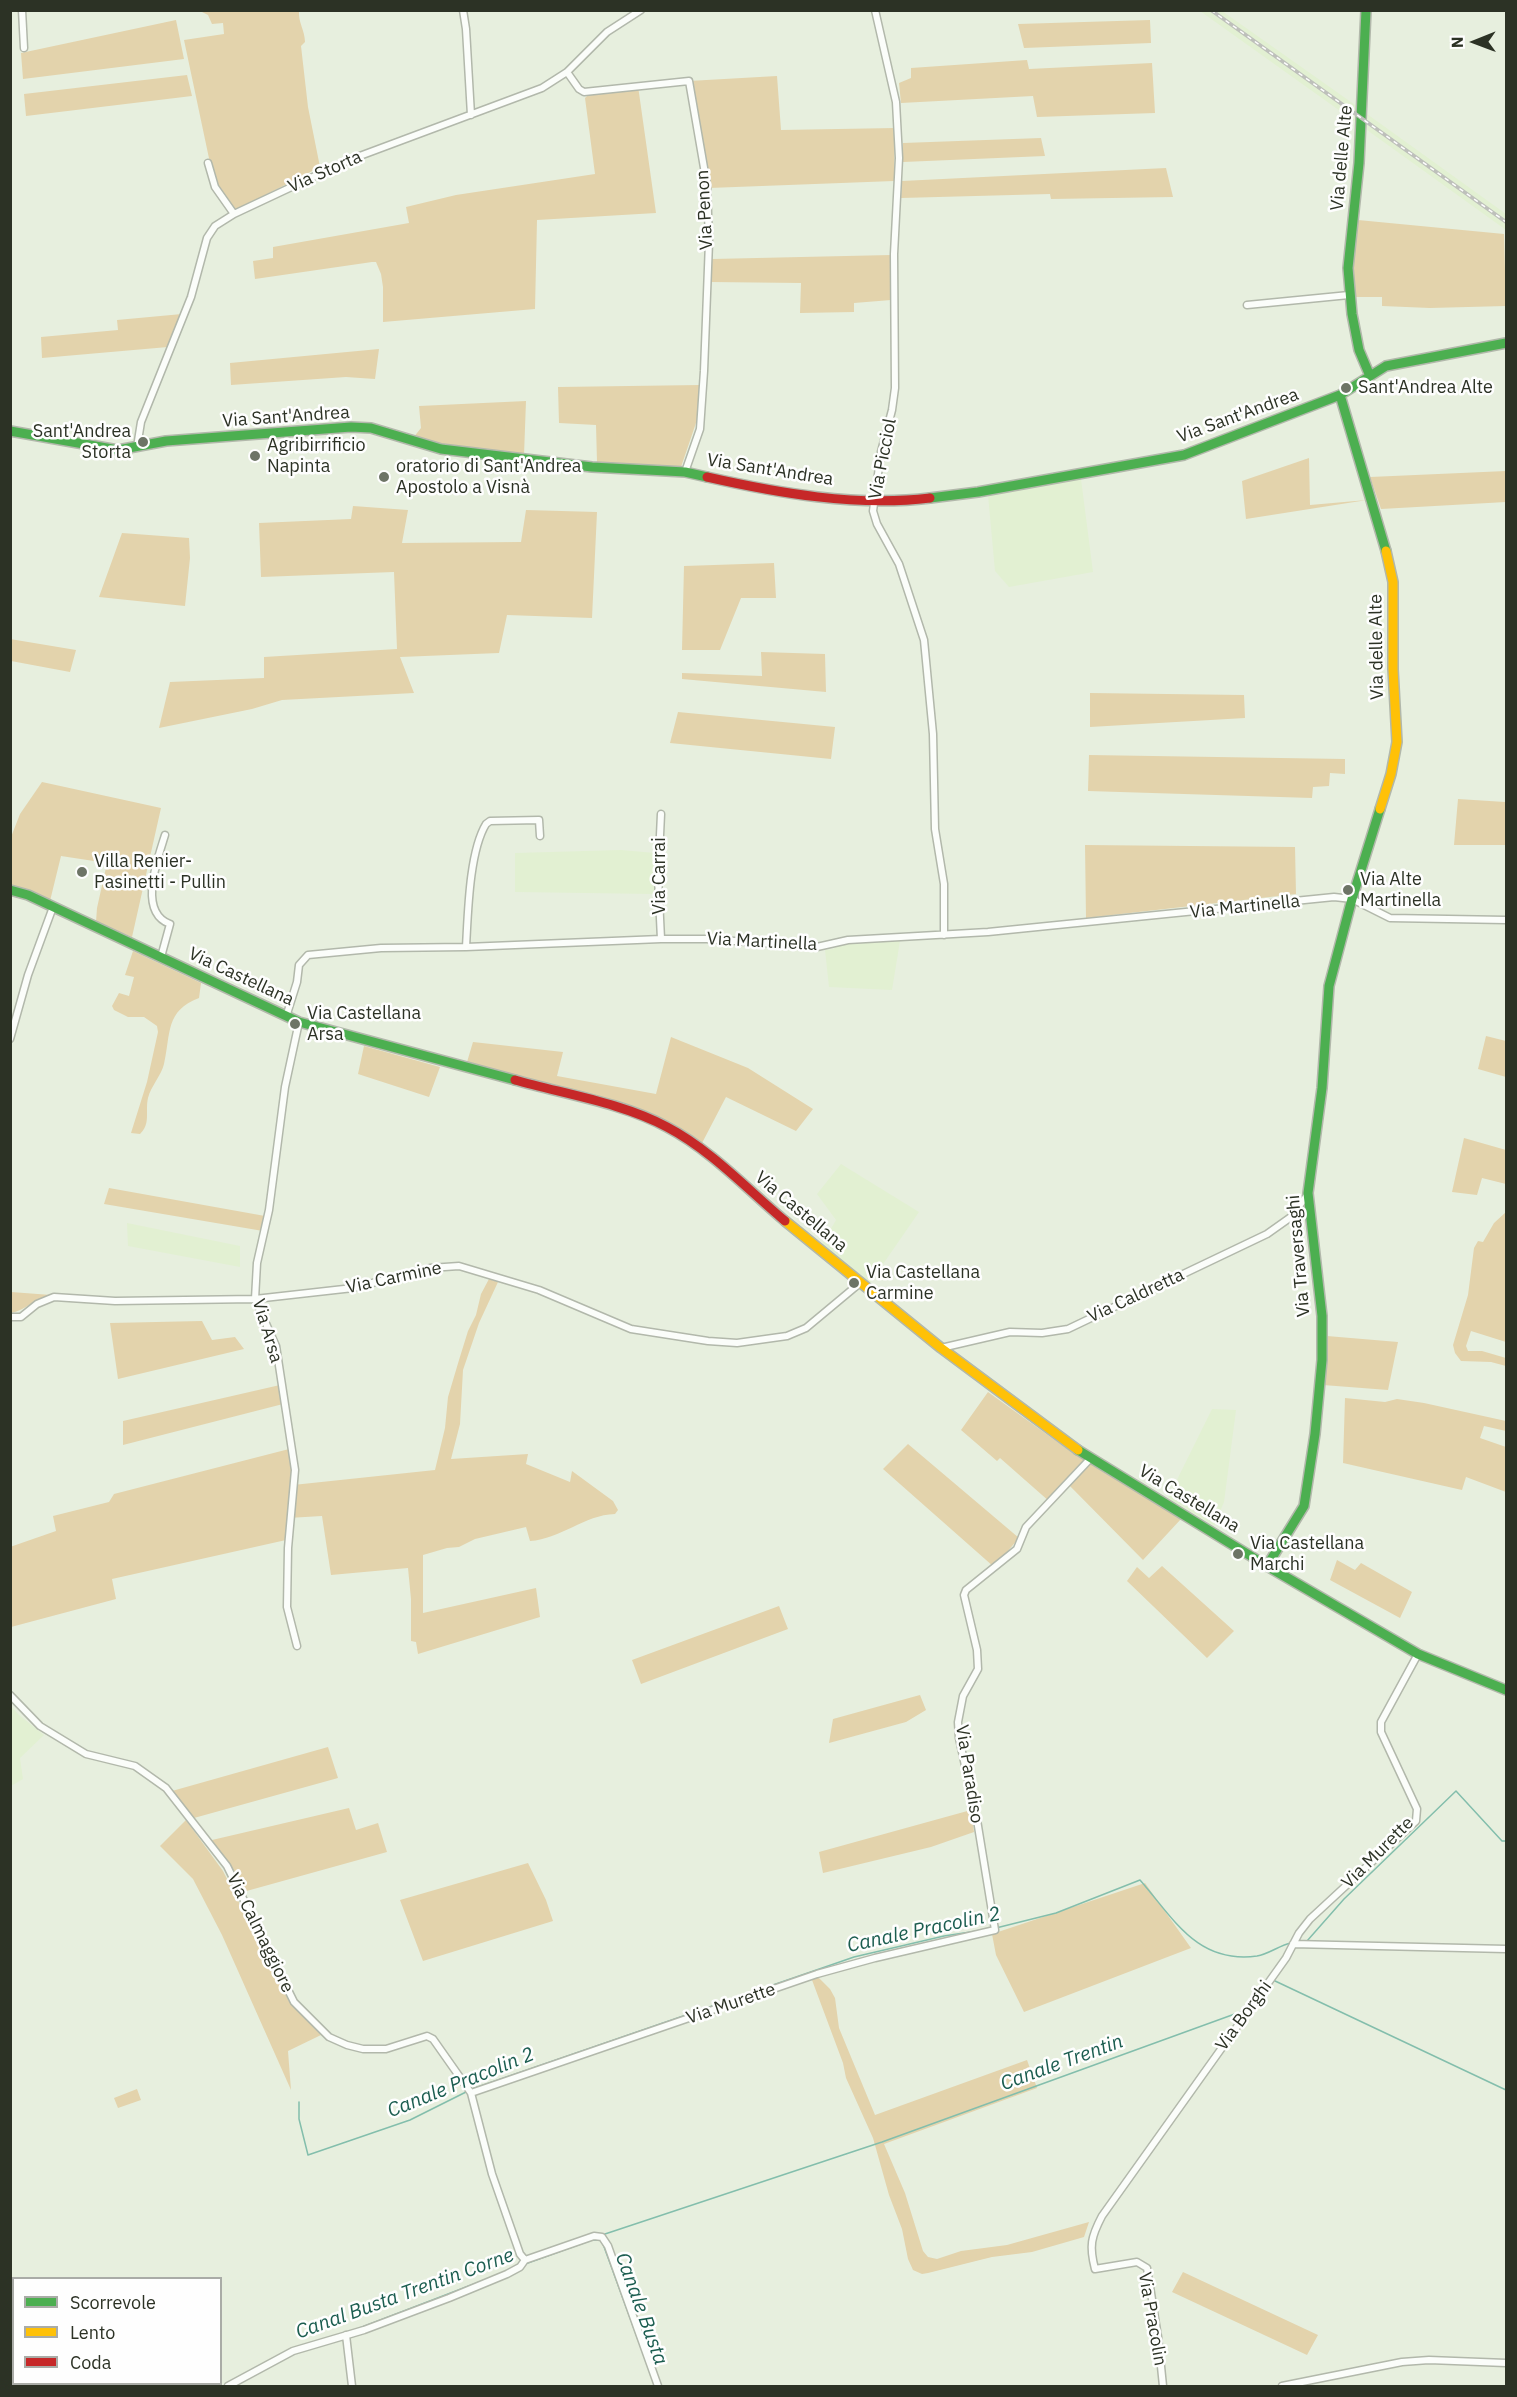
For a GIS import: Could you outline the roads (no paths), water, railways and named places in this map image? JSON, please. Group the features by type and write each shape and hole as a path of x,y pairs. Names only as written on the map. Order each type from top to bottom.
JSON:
{"street":[{"path":"22,10 24,48"},
{"path":"463,10 471,115"},
{"name":"Via Storta","path":"137,447 141,422 191,297 207,238 215,226 234,214 349,160 542,88 567,72 607,32 641,10"},
{"name":"Via Picciol","path":"875,10 896,102 899,158 894,254 895,388 881,452 874,502 877,524 899,564 924,640 933,734 935,829 944,884 944,935"},
{"name":"Via delle Alte","path":"1366,10 1359,163 1348,268 1349,295 1359,350 1370,376"},
{"name":"Via Penon","path":"567,72 579,89 584,92 689,81 707,185 709,242 700,429 685,472"},
{"path":"208,163 215,187 234,214"},
{"path":"1246,305 1349,295"},
{"name":"Via Sant'Andrea","path":"10,431 118,450 166,441 351,427 371,428 441,449 592,466 685,472 752,487 874,502 907,501 978,492 1184,455 1340,395 1386,366 1506,343"},
{"name":"Via delle Alte","path":"1340,395 1390,564 1393,582 1393,669 1397,742 1390,774 1352,899"},
{"name":"Via Carrai","path":"661,814 658,877 661,939"},
{"path":"466,947 470,896 478,846 486,824 490,821 539,820 540,836"},
{"path":"161,957 170,924 161,920 153,903 151,889 165,835"},
{"name":"Via Castellana","path":"10,890 28,895 299,1022 640,1114 668,1127 697,1145 809,1242 941,1348 1090,1459 1418,1654 1506,1690"},
{"name":"Via Martinella","path":"286,1017 297,982 299,965 308,955 381,948 661,939 707,939 817,947 848,940 944,935 1156,917 1334,897 1352,899"},
{"path":"1352,899 1390,918 1506,920"},
{"name":"Via Traversaghi","path":"1267,1566 1304,1506 1315,1434 1322,1360 1322,1316 1308,1193 1322,1088 1329,986 1352,899"},
{"path":"10,1039 28,975 53,907"},
{"name":"Via Arsa","path":"297,1646 287,1607 288,1548 295,1470 276,1346 255,1299 257,1263 269,1210 285,1088 299,1022"},
{"name":"Via Caldretta","path":"941,1348 1010,1332 1042,1333 1068,1329 1267,1234 1291,1217 1308,1193"},
{"name":"Via Carmine","path":"10,1317 21,1317 37,1304 54,1298 115,1301 255,1299 353,1288 430,1268 459,1266 539,1290 631,1329 708,1341 737,1343 787,1336 806,1328 860,1283"},
{"name":"Via Paradiso","path":"995,1930 959,1738 958,1722 963,1696 978,1669 977,1650 964,1595 966,1590 1017,1549 1026,1527 1090,1459"},
{"name":"Via Murette","path":"1293,1944 1310,1919 1416,1821 1417,1809 1381,1732 1381,1722 1418,1654"},
{"name":"Via Calmaggiore","path":"10,1695 40,1726 86,1754 135,1766 166,1788 227,1866 294,2002 329,2037 363,2049 386,2049 427,2036 433,2039 471,2093 492,2174 520,2254 525,2260"},
{"name":"Via Murette","path":"471,2093 818,1974 995,1930"},
{"path":"1293,1944 1506,1949"},
{"name":"Via Borghi","path":"1095,2269 1091,2252 1092,2235 1102,2216 1286,1958 1293,1944"},
{"path":"228,2386 293,2351 346,2335 458,2295 520,2267 525,2260 594,2236 602,2237 608,2246 658,2386"},
{"name":"Via Pracolin","path":"1095,2269 1137,2262 1147,2268 1163,2386"},
{"path":"346,2335 350,2350 352,2386"},
{"path":"1282,2386 1402,2362 1429,2360 1506,2363"}],"waterway":[{"name":"Canale Pracolin 2","path":"1307,1941 1344,1899 1456,1791 1502,1841 1506,1841"},
{"name":"Canale Pracolin 2","path":"996,1928 1056,1913 1140,1880 1189,1936 1218,1953 1236,1957 1257,1956 1291,1943"},
{"name":"Canale Pracolin 2","path":"472,2089 854,1957 944,1936 977,1931"},
{"name":"Canale Trentin","path":"1273,1980 1506,2090"},
{"name":"Canale Trentin","path":"605,2234 882,2142 1245,2012"},
{"name":"Canale Pracolin 2","path":"299,2102 299,2119 308,2155 410,2120 468,2091"},
{"name":"Canal Busta Trentin Corne","path":"525,2264 592,2240 600,2240"},
{"name":"Canale Busta","path":"603,2244 655,2386"},
{"name":"Canal Busta Trentin Corne","path":"357,2329 487,2279"},
{"name":"Canal Busta Trentin Corne","path":"297,2347 330,2337"}],"railway":[{"path":"1211,10 1506,222"}],"place":[{"name":"Sant'Andrea Alte","path":"1346,388"},
{"name":"Sant'Andrea Storta","path":"143,442"},
{"name":"Agribirrificio Napinta","path":"255,456"},
{"name":"oratorio di Sant'Andrea Apostolo a Visnà","path":"384,477"},
{"name":"Villa Renier- Pasinetti - Pullin","path":"82,872"},
{"name":"Via Alte Martinella","path":"1348,890"},
{"name":"Via Castellana Arsa","path":"295,1024"},
{"name":"Via Castellana Carmine","path":"854,1283"},
{"name":"Via Castellana Marchi","path":"1238,1554"}]}
